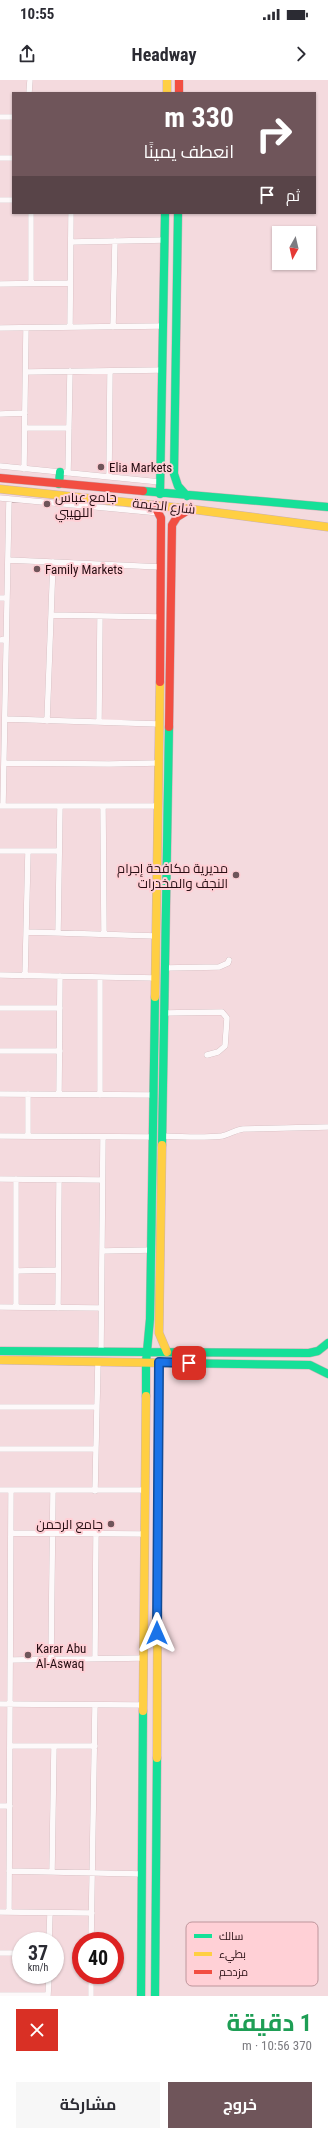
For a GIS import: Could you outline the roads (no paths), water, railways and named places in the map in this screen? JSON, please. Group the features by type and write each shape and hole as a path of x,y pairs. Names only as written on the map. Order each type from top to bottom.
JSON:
{"street":[{"path":"30,80 30,92"},
{"path":"167,80 167,92"},
{"path":"179,80 179,92"},
{"path":"0,117 12,117"},
{"path":"0,158 12,158"},
{"path":"0,200 12,200"},
{"path":"30,214 31,283"},
{"path":"70,327 71,214"},
{"path":"160,494 165,214"},
{"path":"178,214 174,465 175,483 179,489 188,496"},
{"path":"165,236 171,227 178,233"},
{"path":"71,242 115,241 165,236"},
{"path":"113,327 115,241"},
{"path":"0,284 70,283"},
{"path":"0,328 163,326"},
{"path":"24,469 26,328"},
{"path":"26,372 162,370"},
{"path":"109,477 110,371"},
{"path":"68,473 70,372"},
{"path":"0,414 25,413"},
{"path":"25,428 69,428"},
{"path":"160,465 174,465"},
{"path":"0,466 160,482"},
{"path":"59,484 60,472"},
{"name":"شارع الخيمة","path":"0,478 160,494 328,507"},
{"name":"شارع الخيمة","path":"0,489 190,509 328,527"},
{"path":"0,498 169,516 174,521"},
{"path":"9,499 7,598 3,640 5,719 2,806 158,806"},
{"path":"141,1996 146,1353 150,1319 152,1250 161,617 160,516 154,505"},
{"path":"167,1352 159,1333 174,521 177,516 190,509"},
{"path":"8,560 161,567"},
{"path":"47,720 53,562"},
{"path":"0,598 7,598"},
{"path":"51,615 161,617"},
{"path":"99,722 100,616"},
{"path":"5,719 159,724"},
{"path":"4,763 158,763"},
{"path":"58,933 60,806"},
{"path":"103,806 104,934"},
{"path":"0,851 59,851"},
{"path":"25,976 28,851"},
{"path":"156,919 161,921 166,918"},
{"path":"27,932 156,936"},
{"path":"156,948 161,945 166,948"},
{"path":"165,968 219,967 228,963 228,960"},
{"path":"0,975 156,978"},
{"path":"60,976 60,1095"},
{"path":"100,977 100,1095"},
{"path":"0,1008 60,1008"},
{"path":"164,1013 222,1012 225,1014 227,1018 226,1046 218,1052 207,1055"},
{"path":"0,1051 60,1051"},
{"path":"0,1094 154,1095"},
{"path":"28,1094 28,1136"},
{"path":"162,1136 201,1138 221,1136 229,1134 233,1130 243,1129 328,1127"},
{"path":"0,1136 153,1137"},
{"path":"101,1352 103,1137"},
{"path":"0,1179 102,1180"},
{"path":"16,1179 16,1307"},
{"path":"58,1308 59,1180"},
{"path":"102,1251 152,1250"},
{"path":"16,1271 58,1270"},
{"path":"0,1307 101,1308"},
{"path":"0,1351 309,1353 326,1346"},
{"path":"63,1351 63,1361"},
{"path":"0,1360 310,1365 326,1371"},
{"path":"95,1491 98,1361"},
{"path":"155,1996 159,1362"},
{"path":"0,1407 97,1407"},
{"path":"0,1449 96,1449"},
{"path":"0,1490 145,1490"},
{"path":"9,1912 11,1490"},
{"path":"51,1659 53,1490"},
{"path":"11,1533 144,1534"},
{"path":"95,1658 96,1533"},
{"path":"144,1648 157,1649"},
{"path":"11,1660 144,1658"},
{"path":"143,1671 157,1671"},
{"path":"0,1704 143,1705"},
{"path":"91,1932 95,1705"},
{"path":"10,1746 95,1746"},
{"path":"52,1872 54,1746"},
{"path":"0,1806 10,1806"},
{"path":"9,1871 142,1874"},
{"path":"0,1912 92,1914"},
{"path":"49,1932 50,1912"},
{"path":"0,1953 12,1953"},
{"path":"141,1973 155,1973"},
{"path":"0,1995 48,1996 49,1984"},
{"path":"90,1996 91,1984"}],"place":[{"name":"Elia Markets","path":"101,467"},
{"name":"جامع عباس اللهيبي","path":"47,504"},
{"name":"Family Markets","path":"37,569"},
{"name":"مديرية مكافحة إجرام النجف والمخدرات","path":"236,875"},
{"name":"جامع الرحمن","path":"111,1524"},
{"name":"Karar Abu Al-Aswaq","path":"28,1655"}]}
